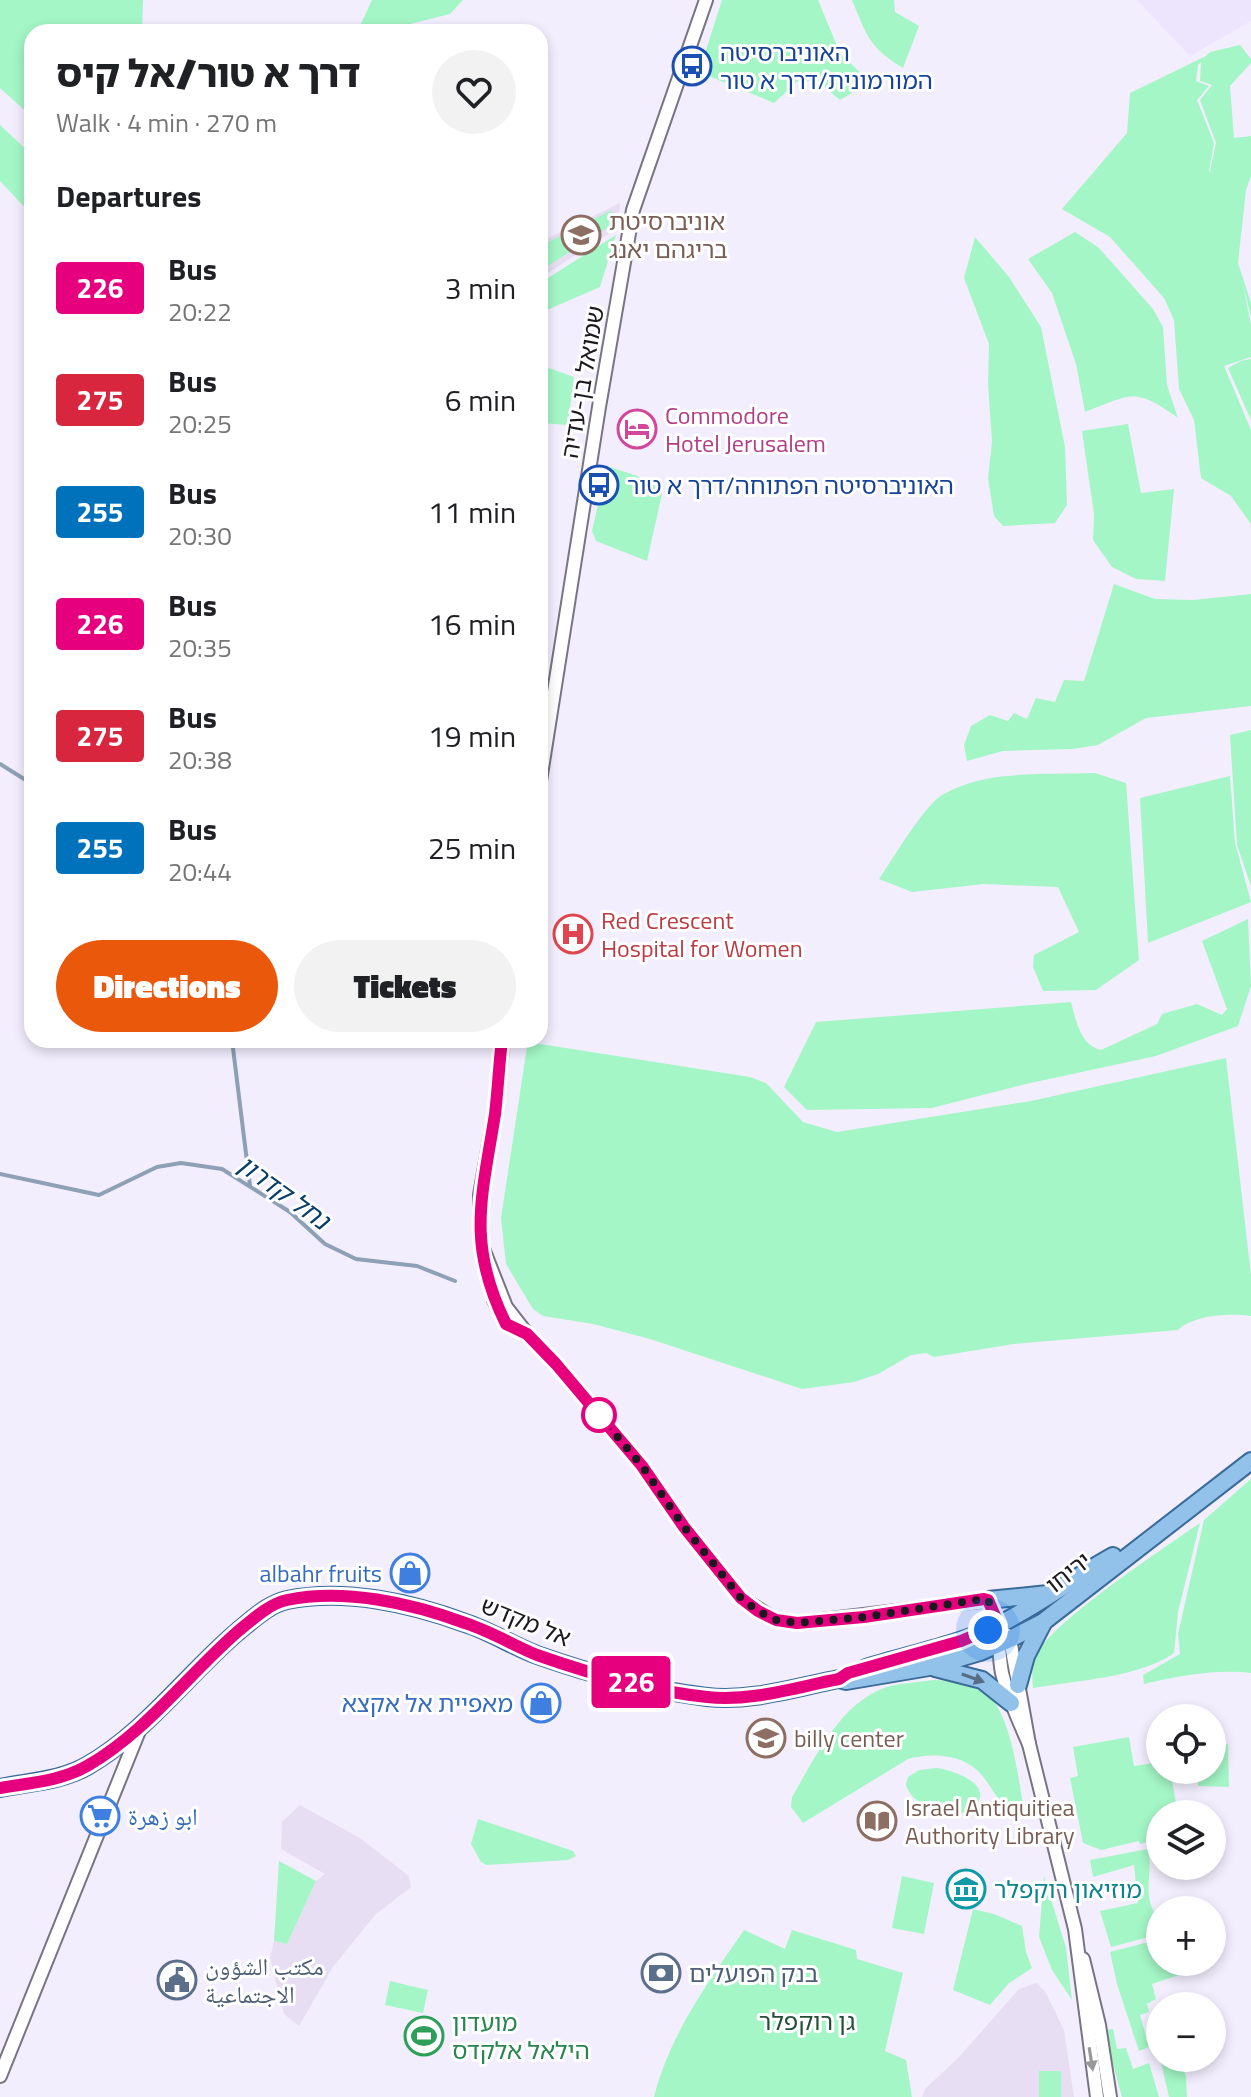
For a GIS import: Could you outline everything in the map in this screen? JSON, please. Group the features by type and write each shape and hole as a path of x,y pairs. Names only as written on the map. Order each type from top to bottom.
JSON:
{"main road":[{"name":"יריחו","path":"1004,1642 1043,1622 1251,1461"},
{"name":"יריחו","path":"999,1625 1163,1528"},
{"path":"988,1600 1057,1591"},
{"name":"אל מקדש","path":"0,1788 68,1776 108,1753 257,1615 284,1601 329,1596 395,1603 466,1623 536,1654 580,1668 704,1697 744,1697 839,1679 848,1673 961,1641 999,1625"},
{"path":"1018,1685 1025,1659 1043,1622"},
{"name":"אל מקדש","path":"839,1679 846,1681 929,1667 1004,1642"},
{"path":"929,1667 982,1680 1011,1703"}],"street":[{"name":"שמואל בן-עדיה","path":"548,730 633,210 706,0"},
{"path":"502,1048 480,1195 482,1246 506,1307 642,1466 684,1527 741,1598 776,1620 809,1623 988,1600 1018,1685 1029,1744 1094,1998 1110,2097"},
{"path":"1004,1642 1011,1703 1029,1744"},
{"path":"0,2076 143,1723"},
{"path":"1075,1929 1097,2097"}],"shaded area":[{"path":"1137,0 1251,0 1251,21 1190,56"},
{"name":"אוניברסיטת בריגהם יאנג","path":"620,203 618,228 548,273 548,238"},
{"path":"300,1805 360,1838 409,1876 411,1887 375,1915 333,1967 299,2026 284,2014 270,1958 274,1941 287,1944 316,1881 325,1874 281,1849 282,1822"},
{"path":"1036,1983 1045,1991 1064,2030 1074,2097 922,2097 925,2089 957,2059 1019,1989"}],"green space":[{"path":"0,0 143,0 142,24 24,24 24,110 0,88"},
{"path":"372,0 463,0 450,14 410,24 361,24"},
{"path":"722,0 818,0 840,53 870,82 840,100 817,81 798,81 774,103 699,72"},
{"path":"852,0 894,0 895,12 919,26 903,68 870,40"},
{"path":"1240,45 1251,59 1251,63 1230,86 1234,138 1251,136 1251,176 1246,190 1238,263 1251,303 1251,317 1243,285 1251,325 1251,357 1224,366 1251,430 1251,524 1231,496 1201,478 1194,420 1179,389 1174,320 1164,298 1110,237 1062,209 1127,133 1130,93 1210,52","holes":["1201,62 1200,81 1212,85 1200,100 1216,143 1210,171 1215,174 1209,171 1214,143 1197,100 1209,86 1196,81"]},
{"path":"0,125 24,148 24,206 0,181"},
{"path":"612,210 612,225 548,266 548,242"},
{"path":"1075,232 1099,248 1153,309 1163,327 1167,385 1178,418 1152,401 1133,397 1085,412 1076,364 1052,293 1028,259"},
{"path":"616,235 600,287 548,310 548,278"},
{"path":"975,237 1009,277 1041,327 1065,447 1067,505 1055,523 1003,526 994,516 988,478 992,442 989,344 964,278"},
{"path":"1251,359 1251,420 1228,368"},
{"path":"548,369 574,377 568,425 548,424"},
{"path":"1128,424 1141,493 1174,489 1165,581 1136,579 1112,567 1093,540 1094,514 1082,431"},
{"path":"607,466 664,485 647,561 596,541 592,531"},
{"path":"1114,584 1155,599 1193,600 1251,594 1251,706 1146,718 1098,745 1003,751 967,761 964,745 971,726 990,715 1008,721 1014,713 1027,719 1036,698 1055,702 1064,680 1084,681"},
{"path":"1251,730 1251,886 1237,845 1230,735"},
{"path":"1095,773 1126,783 1139,960 1096,990 1043,991 1033,967 1034,955 1079,932 1058,887 984,884 912,892 879,879 926,810 942,795 977,781 997,777"},
{"path":"1230,776 1235,843 1251,902 1148,943 1140,798"},
{"path":"1248,919 1251,986 1238,1026 1156,1056 932,1108 807,1110 784,1087 816,1022 1071,1002 1084,1037 1101,1050 1157,1024 1162,1014 1197,1004 1222,1015 1227,1009 1202,941"},
{"path":"548,1045 750,1077 766,1083 803,1122 837,1132 1031,1101 1226,1058 1251,1275 1251,1316 1212,1316 1193,1321 1178,1330 1014,1344 934,1357 926,1353 911,1355 878,1374 854,1382 802,1389 650,1339 593,1324 543,1316 533,1309 506,1264 501,1218 527,1048 548,1048"},
{"path":"1251,1479 1251,1673 1211,1673 1144,1684 1143,1675 1180,1654 1178,1634 1204,1520"},
{"path":"1200,1523 1178,1612 1174,1653 1126,1673 1033,1688 1035,1657 1062,1625 1110,1586"},
{"path":"934,1680 962,1682 978,1687 999,1709 1012,1744 1025,1815 1004,1804 977,1770 968,1764 949,1757 928,1756 908,1759 803,1823 791,1807 792,1797 820,1748 844,1717 858,1703 890,1686"},
{"path":"1129,1737 1134,1766 1146,1764 1146,1784 1173,1784 1175,1800 1146,1800 1146,1842 1140,1844 1139,1841 1101,1850 1083,1843 1070,1778 1078,1776 1073,1747"},
{"path":"1226,1745 1229,1787 1198,1786 1226,1784"},
{"path":"936,1768 952,1771 976,1785 980,1799 974,1807 957,1814 936,1811 910,1793 906,1785 908,1777 919,1770"},
{"path":"478,1819 573,1851 576,1856 568,1860 486,1865 471,1844"},
{"path":"1146,1849 1146,1880 1149,1880 1146,1938 1111,1947 1100,1911 1138,1903 1134,1865 1093,1877 1090,1860"},
{"path":"279,1861 316,1881 287,1944 274,1941"},
{"path":"902,1876 934,1883 924,1934 892,1928"},
{"path":"1044,1876 1066,1948 1072,2000 1052,1970 1039,1937"},
{"path":"973,1909 1022,1926 1032,1968 1009,1983 990,2005 953,1990"},
{"name":"גן רוקפלר","path":"744,1930 785,1949 792,1930 856,1950 857,1959 903,1973 885,2051 906,2060 912,2097 654,2097 680,2031 703,1990"},
{"path":"1146,1943 1146,1976 1176,1976 1152,1984 1154,1992 1146,1992 1146,2013 1140,2015 1146,2048 1139,2051 1117,1984 1110,1952"},
{"path":"390,1981 428,1990 423,2013 385,2005"},
{"path":"1113,2029 1117,2049 1126,2048 1133,2069 1146,2064 1146,2072 1152,2072 1159,2097 1122,2097 1104,2030"},
{"path":"1039,2071 1061,2071 1061,2097 1039,2097"},
{"path":"1163,2072 1184,2072 1187,2097 1169,2097"}],"waterway":[{"path":"0,764 24,779"},
{"path":"233,1048 250,1186"},
{"name":"נחל קדרון","path":"0,1174 99,1195 157,1167 181,1163 222,1169 290,1212 325,1244 356,1259 417,1266 455,1281"}],"bus line":[{"name":"226","path":"0,1788 68,1776 108,1753 257,1615 284,1601 329,1596 395,1603 466,1623 536,1654 618,1679 704,1697 724,1698 839,1679 848,1673 961,1641 999,1625 992,1606 984,1599 864,1617 797,1623 776,1620 741,1598 684,1527 642,1466 556,1364 527,1334 506,1324 493,1298 485,1272 480,1233 480,1195 495,1111 501,1048"}],"place":[{"name":"האוניברסיטה המורמונית/דרך א טור","path":"692,66"},
{"name":"אוניברסיטת בריגהם יאנג","path":"581,235"},
{"name":"Commodore Hotel Jerusalem","path":"637,429"},
{"name":"האוניברסיטה הפתוחה/דרך א טור","path":"599,485"},
{"name":"Red Crescent Hospital for Women","path":"573,934"},
{"name":"albahr fruits","path":"410,1573"},
{"name":"מאפיית אל אקצא","path":"541,1703"},
{"name":"billy center","path":"766,1738"},
{"name":"ابو زهرة","path":"100,1816"},
{"name":"Israel Antiquitiea Authority Library","path":"877,1821"},
{"name":"מוזיאון רוקפלר","path":"966,1889"},
{"name":"בנק הפועלים","path":"661,1973"},
{"name":"مكتب الشؤون الاجتماعية","path":"177,1980"},
{"name":"מועדון הילאל אלקדס","path":"424,2036"}],"route":[{"path":"599,1415 642,1466 684,1527 741,1598 758,1611 776,1620 822,1622 984,1599 992,1606 999,1625 988,1630"}]}
